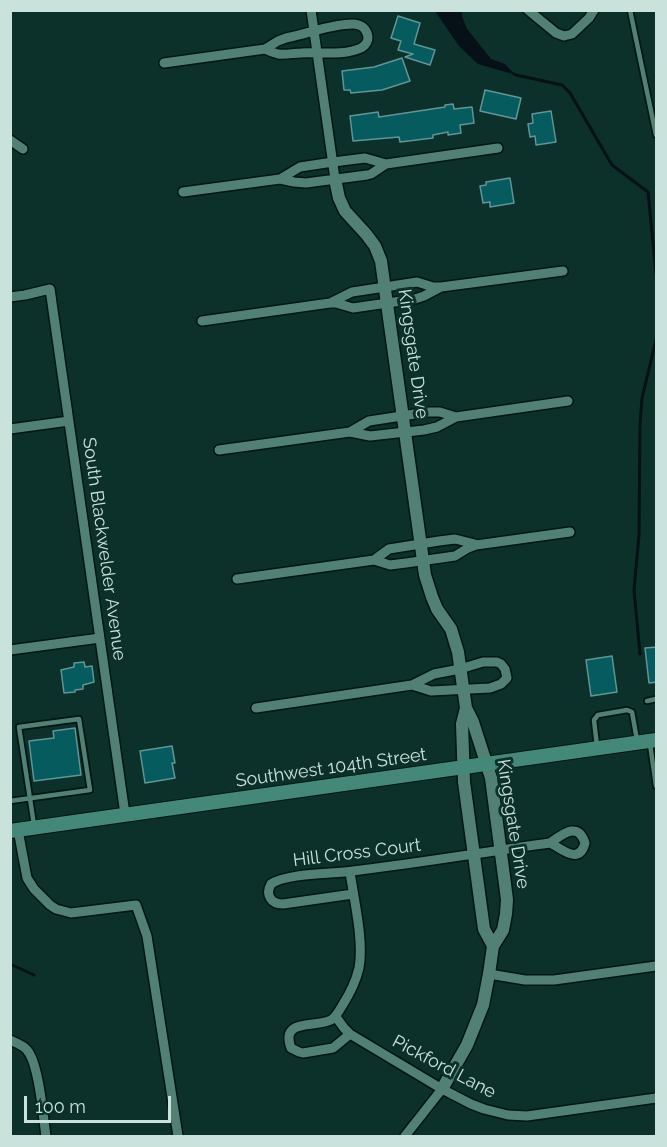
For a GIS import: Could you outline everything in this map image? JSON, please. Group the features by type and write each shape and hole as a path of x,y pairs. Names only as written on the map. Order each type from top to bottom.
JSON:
{"main road":[{"name":"Southwest 104th Street","path":"14,830 648,742"}],"street":[{"name":"Kingsgate Drive","path":"311,10 339,198 345,211 366,234 381,261 425,575 437,609 451,628 458,652 466,708 473,722 491,778 507,900 503,930 493,946 483,1005 472,1033 442,1089 405,1137"},
{"path":"528,10 560,35 568,36 581,26 594,10"},
{"path":"164,63 265,50 279,54 334,53 358,49 366,44 368,35 361,24 354,24 281,39 265,50"},
{"path":"10,140 23,149"},
{"path":"183,192 280,178 300,167 333,162 365,158 386,164 498,148"},
{"path":"280,178 306,183 371,174 386,164"},
{"path":"330,303 352,292 417,282 441,287 563,271"},
{"path":"202,321 330,303 353,308 420,298 441,287"},
{"name":"South Blackwelder Avenue","path":"10,297 50,289 125,814"},
{"path":"219,450 350,432 370,436 437,428 456,417 568,401"},
{"path":"350,432 369,421 435,411 456,417"},
{"path":"10,429 69,421"},
{"path":"237,579 374,560 390,565 455,556 476,545 570,532"},
{"path":"374,560 389,549 455,539 476,545"},
{"path":"10,650 100,638"},
{"path":"256,708 412,685 427,676 490,662 501,664 507,673 505,681 496,686 431,691 412,685"},
{"name":"Kingsgate Drive","path":"466,708 462,724 464,782 484,930 493,946"},
{"path":"14,830 27,878 34,889 56,909 71,913 136,905 147,936 178,1137"},
{"name":"Hill Cross Court","path":"353,894 278,904 272,901 268,893 275,881 299,876 350,872 550,843"},
{"path":"350,872 360,945 359,968 352,987 336,1017 329,1021 293,1029 288,1038 291,1048 303,1053 333,1048 350,1034"},
{"path":"489,974 525,980 554,980 657,966"},
{"name":"Pickford Lane","path":"336,1017 350,1034 442,1089 484,1109 508,1115 538,1115 657,1098"},
{"path":"10,1040 23,1046 33,1062 46,1137"}],"lane":[{"path":"630,10 657,135"},
{"path":"647,701 657,699"},
{"path":"598,749 594,720 598,715 627,710 632,712 648,742 657,786"},
{"path":"10,801 30,798 90,790 79,719 19,727 30,798 34,827"}],"shaded area":[{"path":"435,11 462,11 467,29 491,59 505,64 516,75 478,64 459,46"}],"building":[{"path":"398,16 420,23 414,44 435,50 430,65 405,57 413,54 398,50 401,41 391,38"},
{"path":"402,58 410,81 382,90 351,93 350,90 344,90 342,71 374,67"},
{"path":"485,90 521,98 516,119 480,111"},
{"path":"453,104 454,109 472,107 474,123 460,125 461,133 448,135 448,132 433,135 433,138 400,142 399,137 353,141 350,116 378,112 379,117"},
{"path":"551,111 556,142 536,145 535,136 530,137 528,124 533,123 532,114"},
{"path":"510,178 514,203 490,207 490,202 483,203 480,186 486,185 486,182"},
{"path":"657,647 657,682 649,683 645,648"},
{"path":"612,656 617,692 591,696 586,660"},
{"path":"84,662 85,667 92,666 94,682 83,685 83,689 75,690 75,692 64,693 61,670 74,667 74,663"},
{"path":"75,728 81,775 34,781 29,741 54,738 53,731"},
{"path":"172,746 175,778 145,783 140,751"}],"waterway":[{"path":"514,74 562,85 570,93 612,165 648,192 656,273"},
{"path":"640,654 634,590 639,535 640,424 642,398 656,340"},
{"path":"10,964 34,975"}]}
